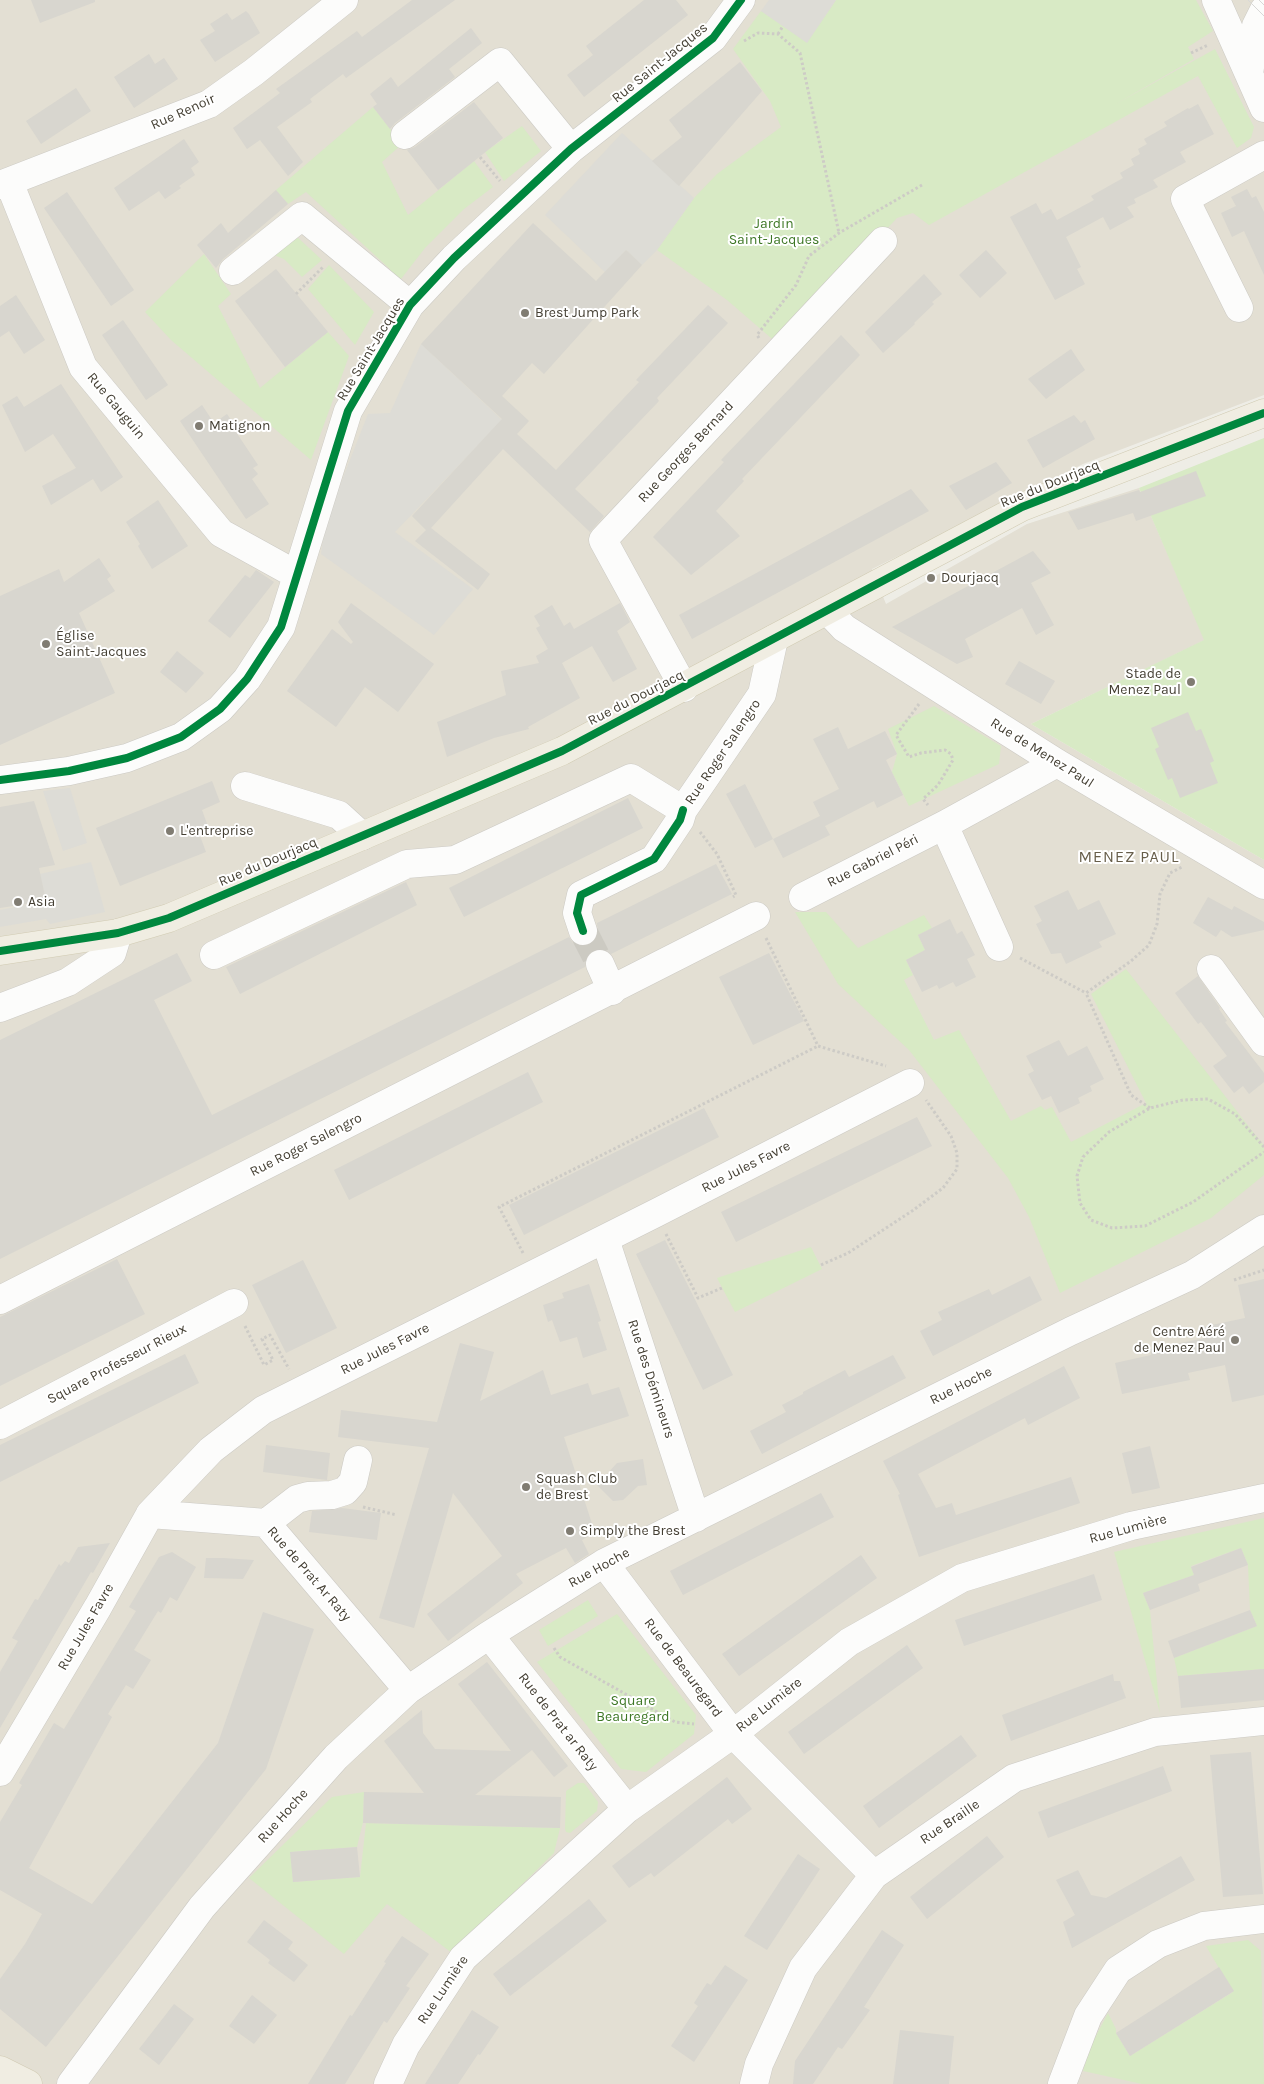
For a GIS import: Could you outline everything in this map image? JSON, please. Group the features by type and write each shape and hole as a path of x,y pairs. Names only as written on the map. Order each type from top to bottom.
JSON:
{"main road":[{"name":"Rue du Dourjacq","path":"0,951 118,933 168,918 562,751 684,688 1022,507 1264,413"},
{"path":"0,2070 28,2084"}],"street":[{"name":"Rue Renoir","path":"4,183 209,104 254,72 344,0"},
{"name":"Rue Saint-Jacques","path":"0,780 68,771 128,758 181,737 220,709 247,679 281,627 348,411 410,305 454,258 571,149 713,38 741,0"},
{"path":"1216,0 1227,21 1248,75 1264,108"},
{"path":"1248,75 1256,26 1264,10"},
{"path":"405,135 500,62 571,149"},
{"path":"1238,308 1185,199 1264,155"},
{"name":"Rue Gauguin","path":"4,183 83,367 221,533 297,575"},
{"path":"233,271 302,216 410,305"},
{"name":"Rue Georges Bernard","path":"684,688 603,540 883,241"},
{"name":"Rue de Menez Paul","path":"828,611 844,628 1057,763 1264,885"},
{"name":"Rue Roger Salengro","path":"583,930 577,913 581,895 654,859 680,820 683,810 762,694 774,639"},
{"name":"Rue Gabriel Péri","path":"803,897 944,825 1057,763"},
{"path":"214,955 407,864 455,860 631,778 683,810"},
{"path":"244,786 339,815 362,836"},
{"path":"944,825 999,947"},
{"name":"Rue Roger Salengro","path":"0,1300 756,916"},
{"path":"0,1008 68,982 112,953 118,933"},
{"path":"600,964 612,990"},
{"path":"1210,969 1264,1042"},
{"name":"Rue Jules Favre","path":"0,1772 98,1607 150,1514 211,1450 263,1410 656,1214 910,1083"},
{"name":"Rue Hoche","path":"71,2084 202,1907 336,1757 408,1690 604,1563 1071,1331 1192,1275 1264,1229"},
{"name":"Rue des Démineurs","path":"605,1239 696,1518"},
{"name":"Square Professeur Rieux","path":"0,1425 234,1303"},
{"path":"266,1523 297,1499 308,1496 332,1495 345,1491 353,1482 358,1460"},
{"name":"Rue Lumière","path":"388,2084 406,2045 463,1958 627,1809 733,1734 849,1642 962,1578 1131,1526 1264,1498"},
{"name":"Rue de Prat Ar Raty","path":"150,1514 266,1523 408,1690"},
{"name":"Rue de Beauregard","path":"604,1563 733,1734 874,1875"},
{"name":"Rue de Prat ar Raty","path":"489,1636 627,1809"},
{"name":"Rue Braille","path":"754,2084 759,2064 802,1968 874,1875 1014,1778 1156,1732 1264,1721"},
{"path":"1067,2083 1088,2016 1118,1970 1158,1944 1204,1926 1264,1919"}],"path":[{"path":"778,34 783,26"},
{"path":"713,38 732,47 758,33 778,34 800,53 839,233"},
{"path":"480,157 516,201"},
{"path":"772,360 757,334 796,285 809,256 839,233 922,185"},
{"path":"296,294 341,249"},
{"path":"934,685 896,736 909,758 933,750 945,750 952,754 953,760 949,769 938,785 923,799 944,825"},
{"path":"1086,993 1131,961 1149,945 1158,924 1160,894 1170,873 1208,853"},
{"path":"717,854 736,895 728,900"},
{"path":"756,916 818,1046"},
{"path":"999,947 1086,993 1131,1095 1150,1108"},
{"path":"533,1275 499,1207 818,1046 899,1070 934,1110 951,1136 957,1154 957,1169 943,1188 848,1253 821,1265"},
{"path":"1264,1147 1235,1114 1208,1099 1184,1100 1150,1108 1109,1132 1083,1157 1077,1176 1080,1203 1091,1220 1112,1228 1145,1226 1193,1202 1264,1152"},
{"path":"656,1214 698,1298 722,1288"},
{"path":"249,1336 264,1365 273,1360 262,1339 270,1335 286,1363"},
{"path":"368,1509 397,1515"},
{"path":"554,1648 560,1657 675,1722 698,1725"}],"shaded area":[{"path":"0,0 1264,0 1264,395 1083,464 872,569 886,604 1027,524 1139,488 1205,640 1031,724 1264,860 1264,2084 0,2084"},
{"path":"769,0 836,0 807,43 761,11"},
{"path":"622,133 694,198 657,250 642,265 626,250 605,272 545,215"},
{"path":"421,344 502,420 395,532 473,589 434,635 321,554 323,538 335,498 368,414 390,413"},
{"path":"70,788 87,843 63,851 43,791"},
{"path":"91,862 105,912 50,924 46,919 0,927 0,910 46,901 40,874"}],"green space":[{"name":"Jardin Saint-Jacques","path":"836,0 1196,0 1213,31 1188,47 1194,59 1114,105 1215,49 1254,127 1251,138 1237,148 1198,76 929,225 913,213 897,218 778,344 727,300 657,250 694,198 717,174 781,127 770,101 733,49 761,11 807,42"},
{"path":"373,107 402,144 382,162 408,215 474,161 493,187 464,209 425,248 394,288 384,279 390,269 306,192 288,204 276,190"},
{"path":"522,126 541,151 504,181 485,152"},
{"path":"295,235 322,260 302,277 284,259 269,253"},
{"path":"204,254 231,294 218,306 260,388 328,332 349,356 311,460 171,340 145,312"},
{"path":"329,265 374,312 355,345 308,289"},
{"name":"Stade de Menez Paul","path":"1264,438 1264,860 1031,724 1204,640 1139,488"},
{"path":"934,706 1001,746 999,764 909,806 892,772 897,754 888,729"},
{"path":"795,912 826,912 858,948 924,915 932,928 918,935 925,950 906,960 913,975 904,980 934,1040 959,1030 1011,1121 1041,1106 1045,1110 1052,1107 1071,1142 1146,1103 1091,994 1126,969 1264,1146 1264,1175 1211,1218 1060,1293 1029,1217 1008,1178 909,1050 838,984"},
{"path":"811,1247 822,1269 735,1312 717,1278"},
{"path":"1264,1518 1264,1669 1178,1676 1174,1658 1257,1626 1250,1610 1248,1565 1241,1548 1191,1566 1194,1575 1143,1593 1150,1610 1160,1713 1114,1552"},
{"path":"588,1600 598,1616 548,1646 539,1630"},
{"name":"Square Beauregard","path":"617,1614 696,1715 694,1734 646,1772 621,1769 537,1662"},
{"path":"578,1783 584,1783 598,1802 597,1811 570,1833 566,1832 565,1829 566,1791"},
{"path":"364,1792 363,1822 357,1847 291,1852 293,1882 360,1877 366,1823 560,1828 554,1853 452,1953 387,1904 344,1954 249,1878 332,1797"},
{"path":"1248,1940 1261,1951 1264,2084 1142,2084 1083,2071 1090,2047 1108,2013 1116,2033 1130,2056 1233,1992 1206,1946"}],"building":[{"path":"31,0 95,0 95,2 40,23"},
{"path":"412,0 455,0 346,78 343,74 310,99 312,102 277,127 303,162 288,176 260,140 247,149 233,128 280,93 276,89 357,31 362,37"},
{"path":"644,0 676,0 688,15 584,97 567,75 593,55 586,46"},
{"path":"246,11 260,33 215,62 200,40 215,31 210,24 227,13 232,20"},
{"path":"471,28 482,43 449,69 455,77 395,123 390,129 373,107 377,104 370,94 391,77 398,87"},
{"path":"149,54 155,64 164,58 178,79 134,108 114,77"},
{"path":"740,62 762,91 679,186 652,161 682,137 669,120"},
{"path":"76,88 91,111 41,144 26,121"},
{"path":"474,102 503,138 438,190 407,150 415,147"},
{"path":"1198,104 1214,134 1180,152 1186,162 1153,180 1158,187 1134,199 1136,203 1127,207 1134,217 1110,230 1103,217 1066,237 1081,267 1077,269 1085,284 1055,300 1010,217 1036,203 1042,214 1051,209 1057,220 1094,200 1091,196 1123,178 1120,173 1134,165 1131,159 1140,154 1138,149 1147,144 1144,139 1167,126 1164,122"},
{"path":"184,139 199,162 191,168 195,175 165,199 159,191 129,211 114,188"},
{"path":"1247,189 1252,198 1256,196 1264,212 1264,275 1244,231 1232,237 1221,213 1236,206 1231,197"},
{"path":"276,190 288,204 223,259 216,268 197,245 221,223 228,233"},
{"path":"67,192 134,290 111,306 44,208"},
{"path":"533,223 596,281 626,250 642,265 544,374 532,363 502,396 529,421 517,434 556,470 639,382 636,380 708,305 728,323 657,398 659,401 575,489 604,516 590,532 503,449 431,528 490,574 478,590 415,541 426,530 412,516 502,419 421,344"},
{"path":"986,250 1007,273 980,298 959,275"},
{"path":"276,269 328,332 285,367 235,301"},
{"path":"924,274 942,294 932,302 934,304 915,324 883,353 865,332"},
{"path":"16,295 45,340 24,354 9,331 0,337 0,306"},
{"path":"123,320 168,385 146,400 102,335"},
{"path":"841,335 860,355 742,479 744,481 716,511 740,536 691,575 653,537 724,462 721,460"},
{"path":"1071,349 1085,370 1046,399 1028,379"},
{"path":"61,384 123,477 101,492 93,479 51,505 42,486 76,468 53,434 25,452 2,405 17,396 24,407"},
{"path":"202,405 214,423 227,414 238,430 236,432 258,465 253,468 258,474 252,479 269,504 246,519 180,421"},
{"path":"1074,415 1081,423 1085,420 1095,439 1043,468 1027,440"},
{"path":"996,462 1012,483 966,510 949,486"},
{"path":"1196,471 1206,496 1136,521 1133,513 1078,530 1068,512 1139,490 1140,492"},
{"path":"911,489 929,511 692,639 679,615"},
{"path":"158,500 188,546 152,569 138,546 140,544 126,522"},
{"path":"1033,551 1051,573 1031,583 1054,625 1036,635 1022,608 965,639 973,657 957,664 892,627"},
{"name":"Église Saint-Jacques","path":"99,558 111,576 107,579 115,591 79,613 115,693 0,745 0,596 59,569 64,582"},
{"path":"256,570 274,582 230,638 208,621 245,575 250,578"},
{"path":"351,603 434,664 398,712 365,687 336,727 287,691 332,629 351,644 353,642 338,622"},
{"path":"620,603 630,622 617,631 637,669 613,682 592,646 562,663 580,698 528,727 529,729 494,738 447,757 437,722 506,695 501,671 539,663 536,656 548,649 536,628 540,626 534,616 552,605 564,626 570,622 574,629"},
{"path":"177,651 204,673 186,693 160,672"},
{"path":"1019,661 1055,681 1041,704 1005,684"},
{"path":"1188,712 1196,731 1201,729 1214,761 1210,763 1218,783 1180,798 1172,778 1168,780 1155,749 1159,747 1151,728"},
{"path":"838,727 848,749 885,731 897,754 886,760 903,795 877,808 874,801 825,826 830,835 783,858 773,839 820,816 813,802 839,789 813,739"},
{"path":"212,781 220,802 202,810 209,829 199,833 206,852 120,886 96,828"},
{"path":"745,784 773,839 755,848 726,794"},
{"path":"628,798 643,828 464,917 449,888"},
{"path":"34,801 55,865 39,868 46,901 0,908 0,807"},
{"path":"716,864 732,894 611,954 602,949 593,950 587,955 585,967 0,1259 0,1040 177,953 192,981 154,1000 212,1115 569,937 573,943 579,946 588,946 594,942 598,935 597,923"},
{"path":"406,882 417,905 240,994 226,967"},
{"path":"1068,890 1078,910 1099,900 1116,934 1099,942 1102,947 1066,964 1061,953 1051,954 1036,924 1042,921 1034,906"},
{"path":"1208,897 1232,910 1234,906 1264,922 1264,930 1232,937 1221,930 1216,937 1193,923"},
{"path":"950,919 957,934 962,931 975,955 967,959 976,977 956,987 953,982 939,989 937,985 922,992 906,960 925,950 918,935"},
{"path":"769,953 804,1021 753,1045 719,977"},
{"path":"1198,976 1220,1008 1227,1021 1225,1022 1264,1073 1264,1082 1249,1094 1243,1086 1234,1093 1213,1066 1227,1056 1201,1022 1198,1024 1175,993"},
{"path":"1059,1040 1068,1056 1087,1046 1104,1079 1090,1086 1092,1091 1078,1098 1080,1103 1059,1113 1051,1096 1042,1100 1028,1074 1034,1071 1026,1056"},
{"path":"528,1072 543,1102 349,1200 334,1170"},
{"path":"704,1108 719,1137 524,1235 509,1205"},
{"path":"917,1117 932,1146 736,1242 721,1212"},
{"path":"665,1240 733,1375 703,1390 636,1254"},
{"path":"117,1259 145,1314 0,1386 0,1317"},
{"path":"303,1260 337,1328 286,1353 252,1285"},
{"path":"1030,1276 1042,1300 933,1356 920,1331 942,1320 938,1312 989,1289 992,1295"},
{"name":"Centre Aéré de Menez Paul","path":"1264,1279 1264,1395 1232,1402 1225,1365 1188,1373 1190,1380 1122,1394 1115,1363 1151,1355 1150,1349 1205,1338 1202,1327 1245,1318 1238,1285"},
{"path":"589,1284 601,1321 598,1322 607,1350 583,1358 577,1337 560,1342 552,1320 548,1322 543,1305 564,1298 562,1293"},
{"path":"460,1343 494,1352 480,1401 543,1370 551,1395 588,1383 592,1395 619,1387 629,1416 564,1437 595,1533 582,1540 589,1554 575,1563 566,1548 516,1574 523,1583 448,1641 427,1614 502,1556 453,1493 414,1628 379,1618 429,1448 338,1437 341,1410 437,1422"},
{"path":"185,1354 199,1383 0,1482 0,1445"},
{"path":"893,1355 906,1378 762,1454 750,1431 786,1412 782,1405 845,1370 849,1377"},
{"path":"1064,1366 1080,1398 1028,1425 1025,1418 918,1474 936,1508 952,1503 956,1515 1071,1477 1080,1503 919,1557 898,1495 900,1494 883,1461"},
{"path":"266,1445 330,1453 327,1480 263,1472"},
{"path":"1150,1446 1160,1488 1132,1494 1122,1453"},
{"path":"643,1459 647,1485 638,1486 623,1500 613,1501 597,1485 617,1463"},
{"path":"821,1493 834,1517 683,1595 670,1571"},
{"path":"342,1508 381,1513 377,1540 309,1532 312,1511"},
{"path":"110,1543 93,1573 91,1572 0,1728 0,1672 18,1641 12,1638 35,1599 38,1600 59,1564 61,1566 65,1561 69,1563 78,1547"},
{"path":"1241,1548 1248,1565 1198,1584 1200,1591 1150,1610 1143,1593 1194,1575 1191,1567"},
{"path":"172,1552 196,1567 177,1601 170,1597 161,1613 158,1611 134,1650 151,1660 133,1689 126,1685 108,1714 112,1717 29,1868 92,1904 218,1743 263,1612 314,1629 266,1769 46,2047 0,2009 0,1979 25,1944 42,1914 0,1890 0,1822 22,1785 19,1783 54,1723 64,1729 136,1611 129,1607 159,1557"},
{"path":"861,1555 877,1578 739,1676 722,1654"},
{"path":"206,1558 254,1560 243,1579 204,1578"},
{"path":"1094,1574 1102,1600 964,1646 955,1620"},
{"path":"1250,1610 1257,1626 1174,1658 1168,1641"},
{"path":"907,1645 923,1668 804,1754 788,1732"},
{"path":"487,1662 568,1766 554,1777 532,1750 475,1795 561,1797 560,1828 363,1823 364,1792 424,1793 384,1741 422,1710 423,1733 435,1749 511,1751 458,1684"},
{"path":"1264,1669 1264,1700 1181,1708 1178,1676"},
{"path":"1113,1674 1114,1681 1120,1681 1126,1698 1011,1741 1002,1715"},
{"path":"961,1735 977,1756 879,1828 863,1806"},
{"path":"1251,1752 1263,1894 1223,1897 1210,1755"},
{"path":"1163,1766 1172,1791 1048,1838 1038,1812"},
{"path":"727,1777 752,1809 732,1824 728,1819 654,1877 651,1873 629,1888 612,1866"},
{"path":"987,1836 1004,1857 927,1919 910,1897"},
{"path":"357,1847 360,1877 293,1882 290,1852"},
{"path":"798,1854 820,1869 767,1950 744,1936"},
{"path":"1181,1856 1195,1880 1072,1948 1063,1922 1075,1915 1056,1880 1078,1870 1091,1895 1106,1898"},
{"path":"589,1899 607,1921 510,1996 493,1974"},
{"path":"264,1920 293,1942 288,1949 308,1965 294,1982 268,1963 270,1960 247,1942"},
{"path":"882,1930 904,1945 864,2007 870,2010 842,2049 838,2047 813,2084 793,2084 795,2061"},
{"path":"402,1936 429,1954 406,1986 410,1988 387,2023 384,2021 345,2084 308,2084 350,2015 352,2016"},
{"path":"725,1965 748,1980 694,2062 671,2046 698,2006 694,2003 707,1983 711,1985"},
{"path":"1219,1967 1234,1991 1130,2056 1116,2033"},
{"path":"252,1995 277,2015 254,2044 229,2026"},
{"path":"174,2004 194,2019 159,2065 139,2049"},
{"path":"472,2010 499,2027 458,2084 425,2084"},
{"path":"900,2030 954,2036 949,2084 893,2084"}],"tunnel":[{"path":"583,931 600,964"}],"tram line":[{"path":"1248,0 1264,16"},
{"path":"1259,0 1264,5"}],"cycle path":[{"path":"0,780 69,771 127,758 181,737 220,709 247,679 281,627 348,411 410,305 454,258 571,149 713,38 741,0"},
{"path":"0,951 118,933 169,918 562,751 1022,507 1264,413"},
{"path":"583,931 577,913 581,895 654,859 680,820 683,810"}],"place":[{"name":"Brest Jump Park","path":"525,313"},
{"name":"Matignon","path":"199,426"},
{"name":"Dourjacq","path":"931,578"},
{"name":"Église Saint-Jacques","path":"46,644"},
{"name":"Stade de Menez Paul","path":"1191,682"},
{"name":"L'entreprise","path":"170,831"},
{"name":"Asia","path":"18,902"},
{"name":"Centre Aéré de Menez Paul","path":"1235,1340"},
{"name":"Squash Club de Brest","path":"526,1487"},
{"name":"Simply the Brest","path":"570,1531"}],"district":[{"name":"MENEZ PAUL","path":"1129,857"}]}
